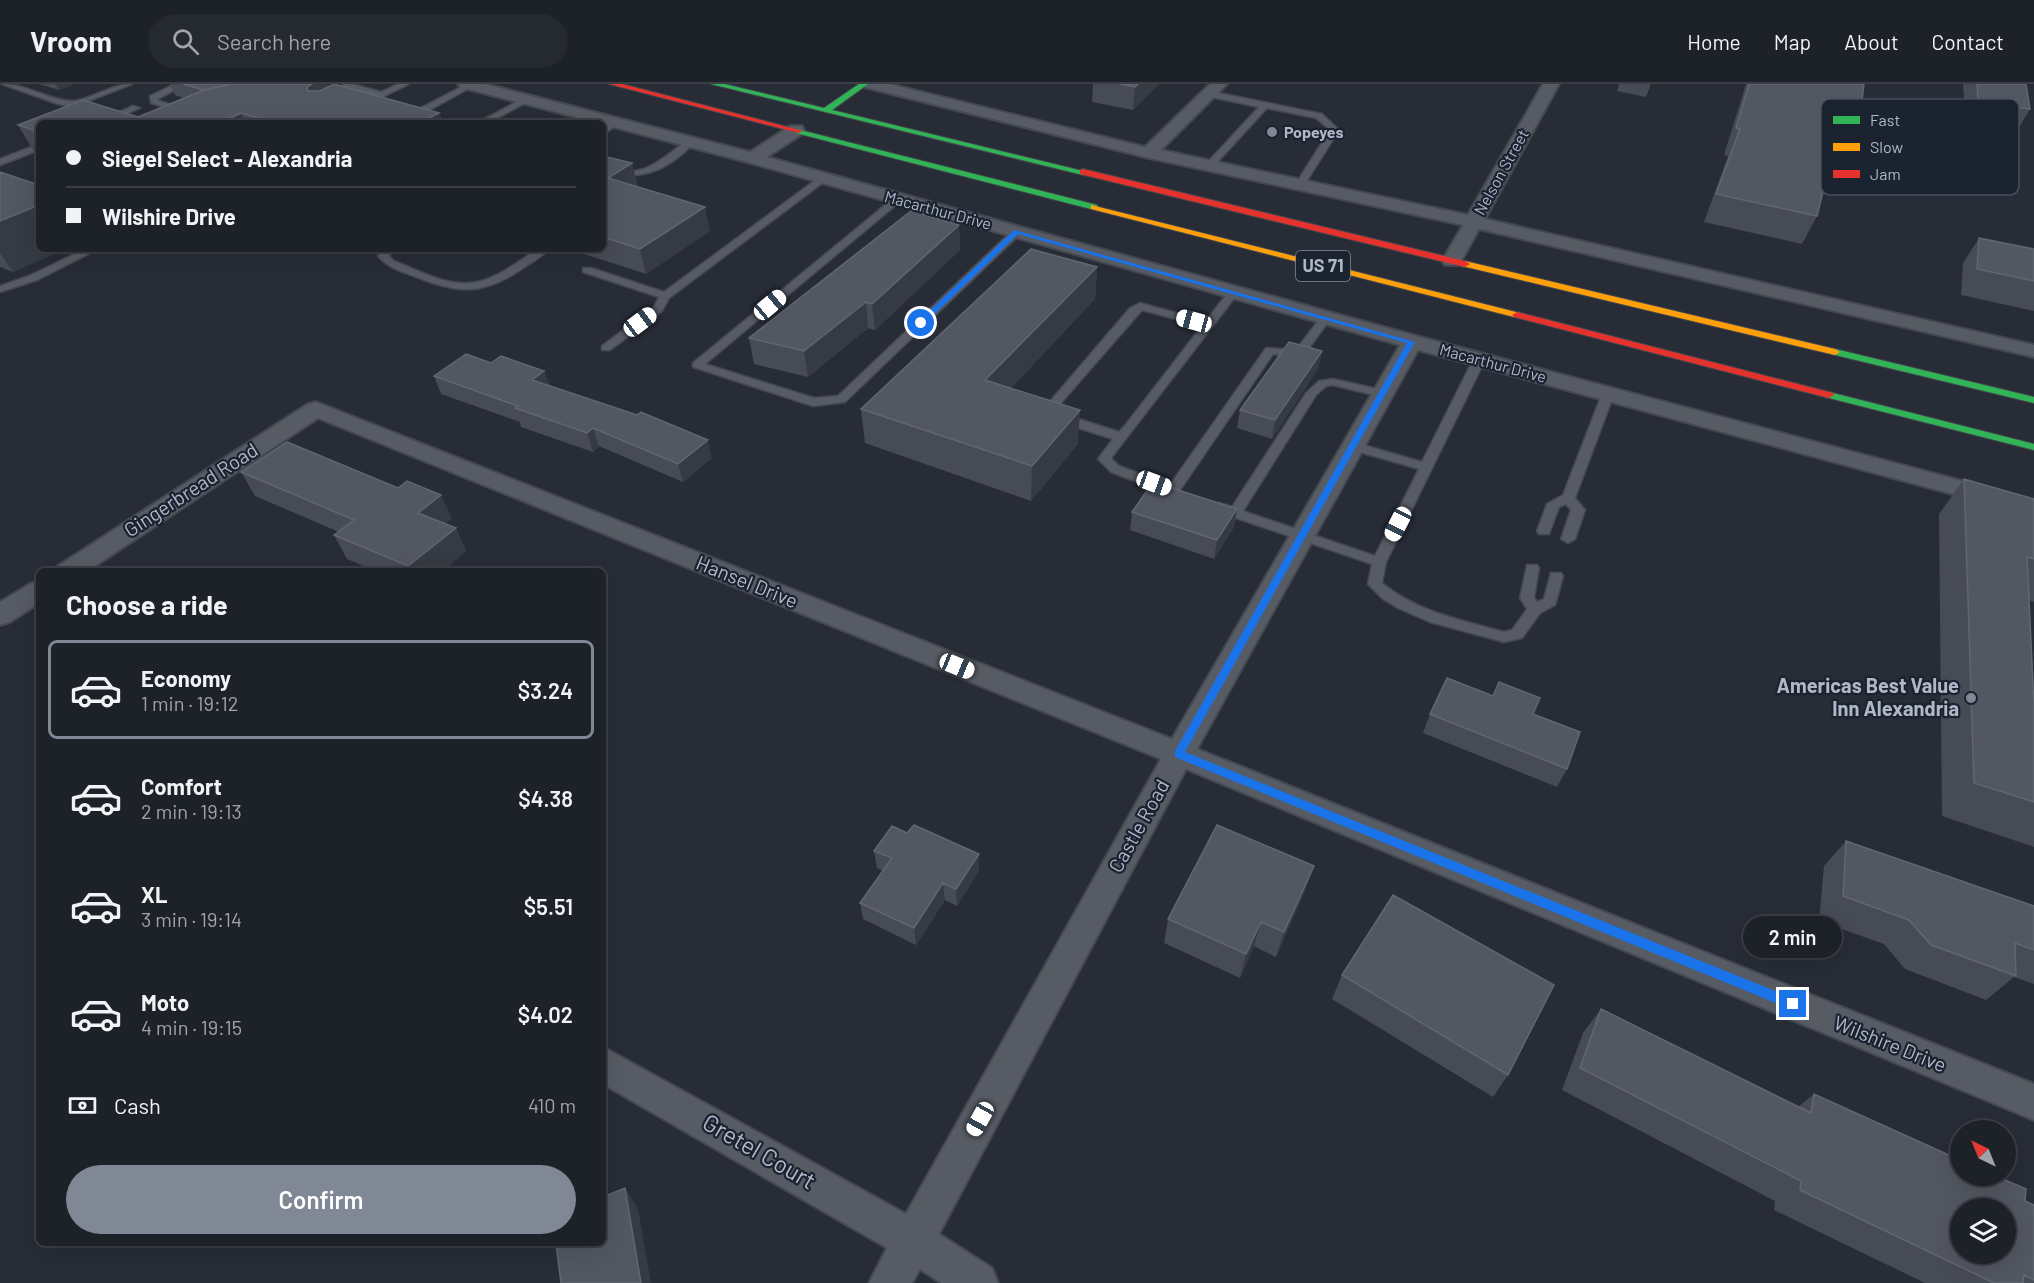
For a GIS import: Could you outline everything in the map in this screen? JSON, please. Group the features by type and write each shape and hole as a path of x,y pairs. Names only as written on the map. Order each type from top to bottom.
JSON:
{"main road":[{"name":"US 71","path":"613,84 2034,447"},
{"name":"US 71","path":"715,84 2034,400"},
{"path":"796,130 864,84"},
{"path":"1945,426 2034,454"}],"street":[{"path":"870,84 1149,153 1473,222 2034,351"},
{"name":"Nelson Street","path":"1452,261 1551,84"},
{"name":"Macarthur Drive","path":"469,85 527,100 588,120"},
{"path":"1149,153 1214,89"},
{"name":"Macarthur Drive","path":"610,127 691,142 753,158 1412,342 2034,508"},
{"path":"753,158 796,130"},
{"name":"Castle Road","path":"890,1283 1179,754 1412,342"},
{"name":"Gingerbread Road","path":"73,568 316,409"},
{"name":"Hansel Drive","path":"316,409 1179,754"},
{"path":"0,615 36,592"},
{"name":"Wilshire Drive","path":"1179,754 2034,1102"},
{"name":"Gretel Court","path":"606,1066 914,1241 977,1283"}],"lane":[{"path":"6,84 73,104 128,84"},
{"path":"182,84 153,98 155,103 194,115"},
{"path":"354,107 405,84"},
{"path":"345,85 382,94"},
{"path":"410,120 412,116 469,85"},
{"path":"1214,89 1263,107 1319,116 1335,130 1300,185"},
{"path":"487,120 527,100"},
{"path":"1209,166 1263,107"},
{"path":"106,120 136,108"},
{"path":"606,168 626,174 639,173 651,168 691,142"},
{"path":"0,162 36,148"},
{"path":"606,348 658,309 665,296 824,178"},
{"path":"898,199 697,365 813,402 841,399 1017,232"},
{"path":"0,289 33,278 87,252"},
{"path":"386,252 383,256 390,263 456,286 476,287 489,284 540,252"},
{"path":"587,270 665,296"},
{"path":"1234,292 1106,456 1104,459 1115,469 1178,492 1270,350 1299,354 1326,318"},
{"path":"1120,437 1047,412 1134,310 1140,306 1210,325"},
{"path":"1479,360 1379,562 1375,584 1389,598 1417,612 1504,637 1516,634 1535,609 1550,602 1556,576"},
{"path":"1235,513 1312,393 1323,383 1333,382 1382,393"},
{"path":"1544,531 1553,504 1568,498 1608,394"},
{"path":"1353,446 1426,467"},
{"path":"1568,498 1578,510 1568,539"},
{"path":"1204,502 1379,562"},
{"path":"1532,568 1527,598 1535,609"}],"building":[{"path":"183,84 232,84 204,90"},
{"path":"232,84 312,84 307,87 308,91 320,91 334,84 439,113 425,120 264,120 241,113 226,120 36,120 36,131 18,125 83,100 138,117 204,90"},
{"path":"1120,84 1138,84 1135,87"},
{"path":"1749,84 1864,84 1862,99 1821,99 1822,195 1817,216 1716,194 1740,129 1736,128"},
{"path":"1977,84 2026,84 2030,109 2019,107 2019,99 1978,99"},
{"path":"606,157 632,163 608,178 705,207 640,249 606,238"},
{"path":"0,172 36,184 36,206 0,221"},
{"path":"911,211 959,225 872,304 866,302 804,351 749,338"},
{"path":"1979,238 2034,249 2034,281 1977,269"},
{"path":"1031,249 1097,267 985,380 1080,410 1032,466 861,409"},
{"path":"1289,342 1322,351 1275,420 1240,410"},
{"path":"466,354 491,363 501,356 544,371 532,380 637,415 641,412 708,440 678,464 593,428 587,433 434,376"},
{"path":"287,442 398,488 407,481 441,495 418,513 456,528 408,566 334,535 354,520 241,472"},
{"path":"1964,479 2034,499 2034,559 2027,557 2034,706 2034,802 1974,783"},
{"path":"1153,482 1237,509 1217,540 1132,512"},
{"path":"1447,678 1493,696 1499,682 1540,698 1533,714 1580,732 1567,769 1430,714"},
{"path":"914,825 979,854 956,889 943,883 914,928 860,903 892,858 874,851 892,826 907,833"},
{"path":"1217,825 1314,866 1284,932 1261,922 1246,954 1168,919"},
{"path":"1846,841 2034,906 2034,950 2015,943 2016,976 1931,945 1909,920 1843,896"},
{"path":"1393,895 1554,985 1508,1075 1342,975"},
{"path":"1601,1009 1811,1113 1814,1094 1950,1155 1950,1186 2016,1185 2026,1189 2025,1201 2034,1205 2034,1280 2024,1275 2023,1283 1994,1283 1954,1264 2016,1264 2016,1198 1950,1198 1950,1262 1800,1190 1801,1181 1580,1068"},
{"path":"625,1188 641,1283 561,1283 556,1246 606,1246 606,1196"}],"traffic: fast":[{"path":"715,84 1083,172"},
{"path":"825,111 864,84"},
{"path":"799,131 1094,207"},
{"path":"1835,352 2034,400"},
{"path":"1829,395 2034,447"}],"traffic: slow":[{"path":"1094,207 1517,315"},
{"path":"1465,264 1835,352"}],"traffic: jam":[{"path":"613,84 799,131"},
{"path":"1083,172 1465,264"},
{"path":"1517,315 1829,395"}],"place":[{"name":"Popeyes","path":"1272,132"},
{"name":"Americas Best Value Inn Alexandria","path":"1971,698"}],"route":[{"path":"921,323 1017,232 1412,342 1179,754 1793,1004"}]}
